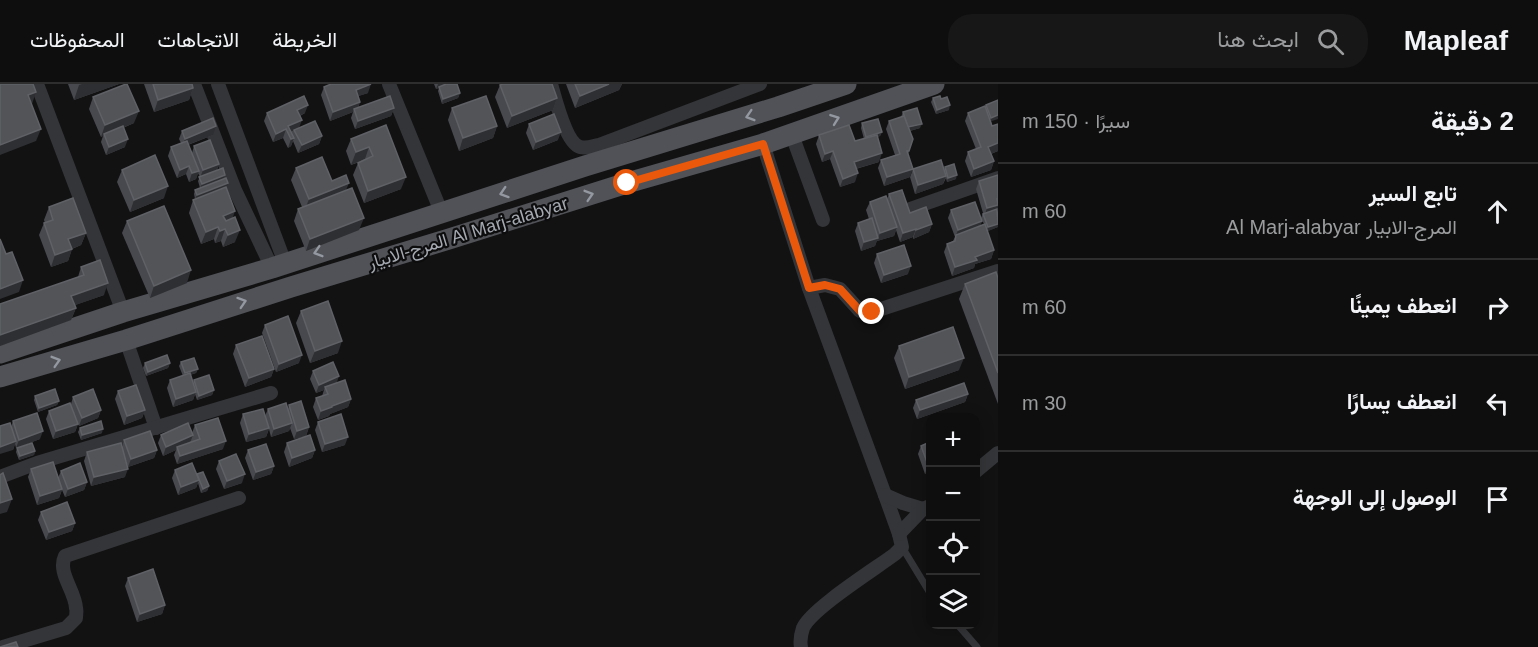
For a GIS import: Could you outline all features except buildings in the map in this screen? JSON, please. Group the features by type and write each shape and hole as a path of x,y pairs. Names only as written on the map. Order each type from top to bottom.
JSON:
{"main road":[{"name":"المرج-الابيار Al Marj-alabyar","path":"0,353 123,312 279,265 846,84"},
{"name":"المرج-الابيار Al Marj-alabyar","path":"0,377 126,340 627,183 792,135 934,84"}],"street":[{"path":"37,84 123,312"},
{"path":"194,84 235,190 279,265"},
{"path":"218,84 279,265"},
{"path":"389,84 442,213"},
{"path":"551,84 573,142 579,147 588,148 760,84"},
{"path":"792,135 823,220"},
{"path":"763,144 809,288 900,541"},
{"path":"910,209 998,178"},
{"path":"809,288 825,285 840,289 860,311 872,312 998,271"},
{"path":"126,340 156,428"},
{"path":"0,477 37,463 271,393"},
{"path":"980,468 998,453"},
{"path":"885,495 903,503 926,508"},
{"path":"3,647 66,628 76,618 76,606 63,569 65,556 239,498"},
{"path":"801,647 803,627 821,608 895,554 900,541 926,509"}],"lane":[{"path":"900,541 926,586"},
{"path":"961,629 977,647"}],"route":[{"path":"627,183 763,144 809,288 825,285 840,289 860,311 872,312"}]}
